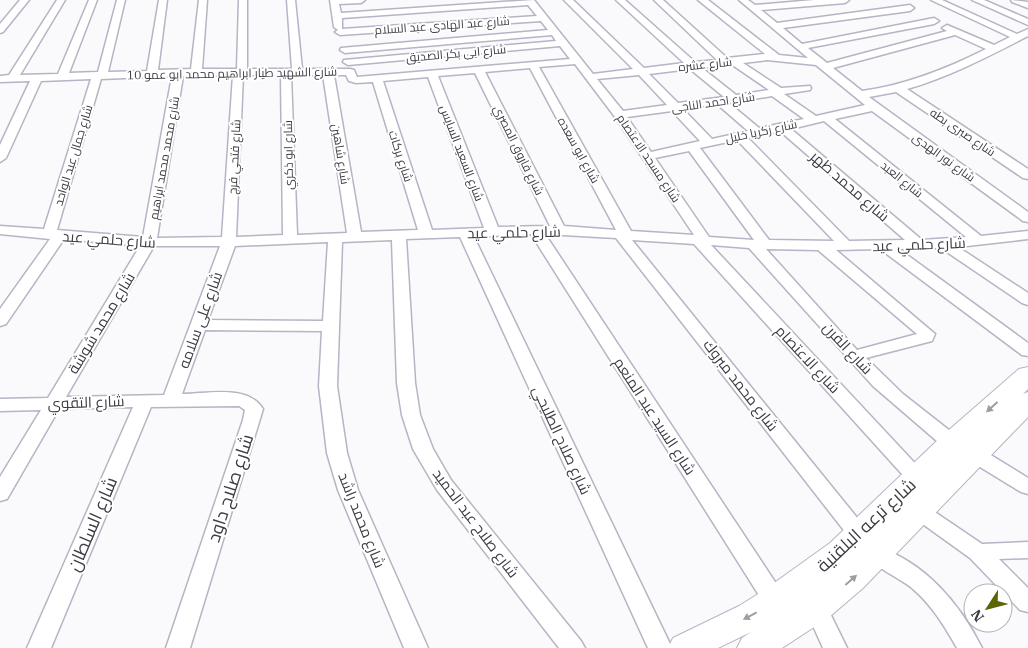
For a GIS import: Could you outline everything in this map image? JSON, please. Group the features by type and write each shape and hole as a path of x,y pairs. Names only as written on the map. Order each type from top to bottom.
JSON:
{"street":[{"path":"0,30 25,0"},
{"path":"13,78 61,0"},
{"path":"62,77 94,0"},
{"name":"شارع جمال عبد الواحد","path":"0,321 54,235 121,0"},
{"path":"152,74 163,0"},
{"path":"196,72 203,0"},
{"name":"شارع فتحي فرج","path":"229,241 243,0"},
{"name":"شارع ابو ذكري","path":"290,238 291,0"},
{"path":"349,67 334,1 361,0"},
{"path":"568,0 710,142"},
{"path":"620,0 692,65 734,99"},
{"name":"شارع العبد","path":"658,0 728,61 820,118 979,241"},
{"path":"702,0 775,57"},
{"name":"شارع نور الهدى","path":"743,0 874,107 1028,218"},
{"path":"752,8 845,0"},
{"path":"894,0 994,49"},
{"path":"935,0 1017,38"},
{"path":"976,0 1028,22"},
{"path":"1016,0 1028,5"},
{"path":"336,16 530,1"},
{"name":"شارع مسجد الاعتصام","path":"530,1 620,115 701,240"},
{"path":"774,26 910,8"},
{"name":"شارع عبد الهادى عبد السلام","path":"340,32 544,18"},
{"path":"800,47 934,21"},
{"path":"345,50 555,32"},
{"path":"822,64 956,32"},
{"path":"860,96 899,89 942,74 1028,32"},
{"name":"شارع ابى بكر الصديق","path":"349,67 564,44"},
{"name":"شارع عشره","path":"591,77 775,57 822,64"},
{"name":"شارع الشهيد طيار ابراهيم محمد ابو عمو 10","path":"0,79 196,72 328,72 349,67 354,79 578,61"},
{"name":"شارع ابو سعده","path":"533,65 624,235"},
{"name":"شارع فاروق المصري","path":"479,70 559,230"},
{"name":"شارع شاهين","path":"328,72 355,236"},
{"name":"شارع محمد محمد ابراهيم","path":"149,242 178,73"},
{"name":"شارع السعيد السايس","path":"432,74 493,232"},
{"path":"0,158 37,78"},
{"name":"شارع بركات","path":"377,78 426,234"},
{"name":"شارع احمد الناجى","path":"620,115 806,88"},
{"name":"شارع صبرى بطه","path":"899,89 1028,175"},
{"path":"720,101 756,132"},
{"name":"شارع زكريا خليل","path":"648,156 874,107"},
{"name":"شارع محمد ظهر","path":"782,127 919,245"},
{"path":"740,136 845,245"},
{"name":"شارع الفرن","path":"692,146 759,245 854,356 914,412 963,448 1028,487"},
{"name":"شارع حلمي عيد","path":"0,230 149,242 559,230 759,245 822,246 944,244 1028,235"},
{"name":"شارع السيد عبد المنعم","path":"535,230 775,601"},
{"name":"شارع صلاح الطليحي","path":"465,233 660,648"},
{"name":"شارع صلاح عبد الحميد","path":"400,235 406,383 411,415 424,449 444,484 573,648"},
{"name":"شارع محمد مبروك","path":"624,235 868,545"},
{"name":"شارع محمد راشد","path":"335,237 328,386 337,453 348,490 416,648"},
{"name":"شارع الاعتصام","path":"701,240 911,496"},
{"name":"شارع على سلامه","path":"172,400 229,241"},
{"name":"شارع محمد شوشة","path":"0,494 149,242"},
{"path":"944,244 1028,300"},
{"path":"822,246 927,334 926,337 854,356"},
{"path":"885,246 1028,351"},
{"path":"198,325 331,326"},
{"name":"شارع ترعه البلقنية","path":"754,648 816,608 852,579 868,545 911,496 963,448 1028,374"},
{"name":"شارع السلطان","path":"39,648 145,400"},
{"name":"شارع التقوي","path":"0,405 172,400"},
{"name":"شارع صلاح داود","path":"172,400 243,400 251,404 254,410 178,648"},
{"name":"شارع ترعه البلقنية","path":"963,448 1024,411"},
{"path":"911,496 978,552 1028,603"},
{"path":"868,545 921,581 939,599 970,648"},
{"name":"شارع ترعه البلقنية","path":"685,648 751,616 828,563 868,545"},
{"path":"978,552 1028,550"},
{"path":"816,608 835,648"}]}
